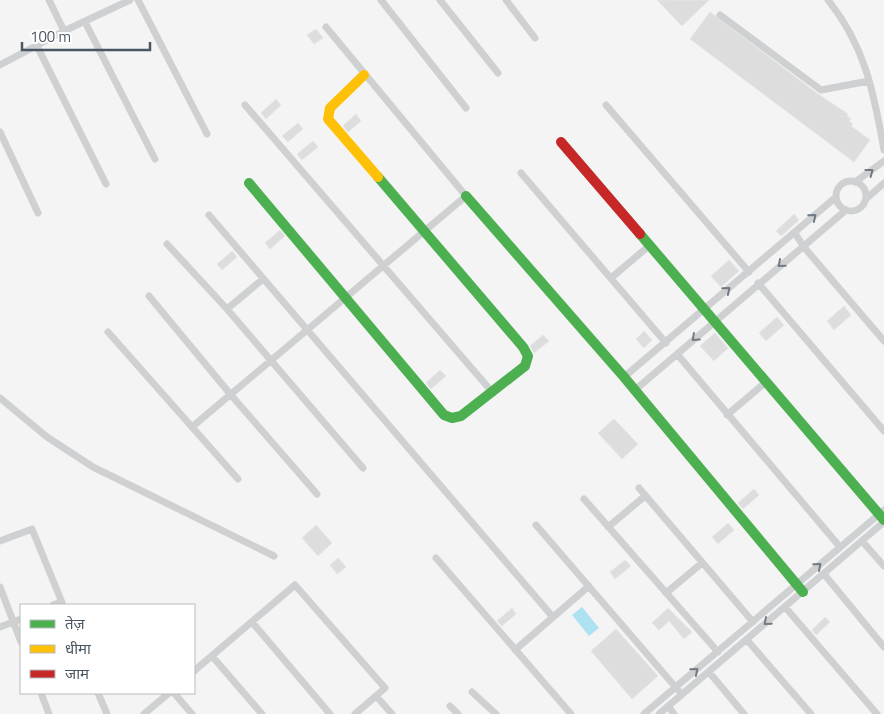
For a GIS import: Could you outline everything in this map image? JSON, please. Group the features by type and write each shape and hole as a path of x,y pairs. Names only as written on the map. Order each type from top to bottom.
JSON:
{"street":[{"path":"49,0 64,31"},
{"path":"0,66 64,31 130,0"},
{"path":"138,0 207,134"},
{"path":"381,0 466,108"},
{"path":"440,0 498,74"},
{"path":"506,0 536,38"},
{"path":"828,0 850,30 863,58 884,150"},
{"path":"720,15 821,90 869,81"},
{"path":"85,22 155,159"},
{"path":"326,28 466,196 624,377 800,588"},
{"path":"37,46 106,184"},
{"path":"249,183 444,415 452,418 461,416 493,393 525,366 528,356 523,347 328,119 330,108 364,75"},
{"path":"245,105 493,393"},
{"path":"606,105 749,272"},
{"path":"0,132 38,213"},
{"path":"561,142 883,516"},
{"path":"624,377 666,344 704,309 836,198 838,190 844,184 856,182 884,161"},
{"path":"522,173 666,344"},
{"path":"856,182 865,191 866,199"},
{"path":"635,390 758,283 846,210 858,209 884,183"},
{"path":"192,427 426,232 466,196"},
{"path":"836,198 839,205 846,210"},
{"path":"209,215 552,616"},
{"path":"795,233 803,246 884,341"},
{"path":"167,244 227,309 363,468"},
{"path":"611,278 650,245"},
{"path":"227,309 263,279"},
{"path":"758,283 884,431"},
{"path":"149,296 230,395 317,494"},
{"path":"108,332 238,479"},
{"path":"677,354 840,547"},
{"path":"727,415 766,382"},
{"path":"0,398 47,436 93,466 274,556"},
{"path":"638,488 753,622"},
{"path":"608,528 645,496"},
{"path":"584,499 718,652"},
{"path":"644,714 753,622 800,588 824,574 862,541 883,516"},
{"path":"659,714 785,607 800,588 840,547 883,516"},
{"path":"536,525 682,695"},
{"path":"0,542 32,530 62,604"},
{"path":"862,541 884,566"},
{"path":"436,558 571,714"},
{"path":"666,593 702,562"},
{"path":"824,574 884,647"},
{"path":"195,671 295,585 385,688 355,714"},
{"path":"516,650 552,616 589,586"},
{"path":"0,587 20,640"},
{"path":"785,607 877,714"},
{"path":"0,627 20,619"},
{"path":"252,622 330,714"},
{"path":"747,640 811,714"},
{"path":"212,656 262,714"},
{"path":"709,672 744,714"},
{"path":"472,692 496,714"},
{"path":"41,694 49,714"},
{"path":"98,694 107,714"},
{"path":"144,714 168,694"},
{"path":"175,694 192,714"},
{"path":"376,696 392,714"},
{"path":"450,706 458,714"},
{"path":"668,706 674,714"}],"water":[{"path":"582,607 599,628 589,636 572,615"}],"building":[{"path":"657,0 709,0 682,26"},
{"path":"710,12 818,94 848,114 847,116 851,119 849,121 853,124 851,126 870,140 854,162 690,39"},
{"path":"316,29 323,38 314,44 307,35"},
{"path":"276,99 281,105 266,119 261,113"},
{"path":"356,114 361,121 348,132 343,126"},
{"path":"298,123 303,129 288,142 282,136"},
{"path":"313,141 318,147 302,160 297,154"},
{"path":"794,214 799,220 781,236 776,231"},
{"path":"280,230 285,236 270,249 265,243"},
{"path":"232,251 237,257 222,270 217,264"},
{"path":"729,260 739,271 721,287 711,276"},
{"path":"844,306 851,315 834,330 827,321"},
{"path":"777,317 784,325 766,341 759,333"},
{"path":"644,331 652,340 644,348 636,339"},
{"path":"715,333 728,348 714,361 700,346"},
{"path":"543,335 549,341 534,353 530,346"},
{"path":"440,370 446,376 431,389 426,383"},
{"path":"614,419 638,444 622,459 598,433"},
{"path":"754,489 759,495 743,509 738,503"},
{"path":"728,523 734,530 718,544 712,537"},
{"path":"316,525 332,543 318,556 302,538"},
{"path":"338,558 346,567 337,574 330,565"},
{"path":"625,560 631,566 615,579 610,572"},
{"path":"512,608 516,614 502,626 497,621"},
{"path":"668,608 692,632 684,639 669,621 659,630 652,623"},
{"path":"825,617 830,622 816,635 812,630"},
{"path":"616,629 658,676 632,699 591,651"}],"traffic: fast":[{"path":"249,183 444,415 452,418 461,416 525,366 528,356 523,347 378,177"},
{"path":"466,196 624,377 803,592"},
{"path":"640,234 884,520"}],"traffic: slow":[{"path":"364,75 330,108 328,119 378,177"}],"traffic: jam":[{"path":"561,142 640,234"}]}
